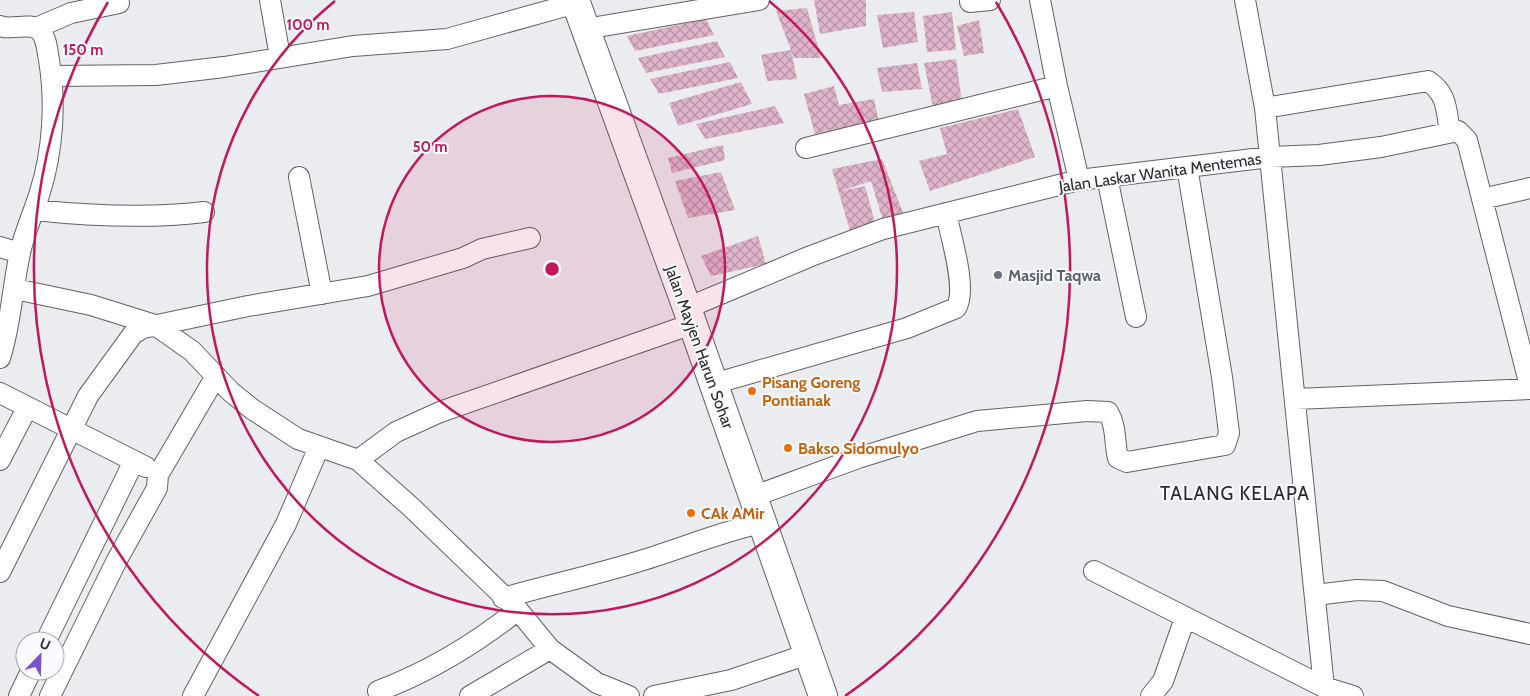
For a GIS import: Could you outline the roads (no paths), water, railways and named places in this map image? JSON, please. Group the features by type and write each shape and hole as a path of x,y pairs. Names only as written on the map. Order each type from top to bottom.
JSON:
{"main road":[{"name":"Jalan Mayjen Harun Sohar","path":"575,2 690,316 821,696"}],"street":[{"path":"270,0 280,57"},
{"path":"585,29 759,0"},
{"path":"970,0 970,2 990,0"},
{"path":"1040,0 1057,86 1079,180"},
{"path":"1245,0 1266,108 1270,157 1320,155 1372,148 1458,131 1467,140 1530,388 1295,399"},
{"path":"51,76 156,75 353,46 447,39 575,2"},
{"path":"0,26 8,29 36,28 71,12 119,3"},
{"path":"0,356 15,289 20,253 48,158 53,93 46,43 41,32 36,28"},
{"path":"1266,108 1428,81 1439,89 1445,102 1450,132"},
{"path":"806,148 1057,86"},
{"name":"Jalan Laskar Wanita Mentemas","path":"358,460 396,432 440,412 690,316 811,256 883,229 1079,180 1270,157 1324,686"},
{"path":"752,497 858,458 977,422 1087,411 1108,412 1115,428 1118,458 1127,462 1225,445 1229,433 1222,377 1187,167"},
{"path":"299,177 322,294"},
{"path":"1108,177 1136,316"},
{"path":"1482,199 1530,188"},
{"path":"34,210 135,217 204,212"},
{"path":"713,384 906,328 956,308 960,302 960,283 946,213"},
{"path":"0,572 88,396 133,334 143,328 155,325 368,286 463,258 482,250 530,238"},
{"path":"0,247 20,253"},
{"path":"15,289 91,305 155,325 192,351 252,409 298,438 358,460 439,533 511,604 550,649 597,683 628,696"},
{"path":"50,696 117,560 157,488 160,478 158,475 216,376"},
{"path":"0,393 158,475"},
{"path":"0,460 27,408"},
{"path":"193,696 286,524 319,447"},
{"path":"51,631 134,461"},
{"path":"378,691 410,679 441,663 511,604 566,579 632,564 741,527 761,523"},
{"path":"1094,571 1324,686 1353,696"},
{"path":"1315,596 1357,590 1383,591 1448,616 1530,634"},
{"path":"1151,696 1163,681 1185,618"},
{"path":"470,696 550,649"},
{"path":"654,696 731,680 808,654"},
{"path":"19,696 26,681"}],"place":[{"name":"Masjid Taqwa","path":"998,275"},
{"name":"Pisang Goreng Pontianak","path":"752,391"},
{"name":"Bakso Sidomulyo","path":"788,448"},
{"name":"CAk AMir","path":"691,513"}],"district":[{"name":"TALANG KELAPA","path":"1235,493"}]}
